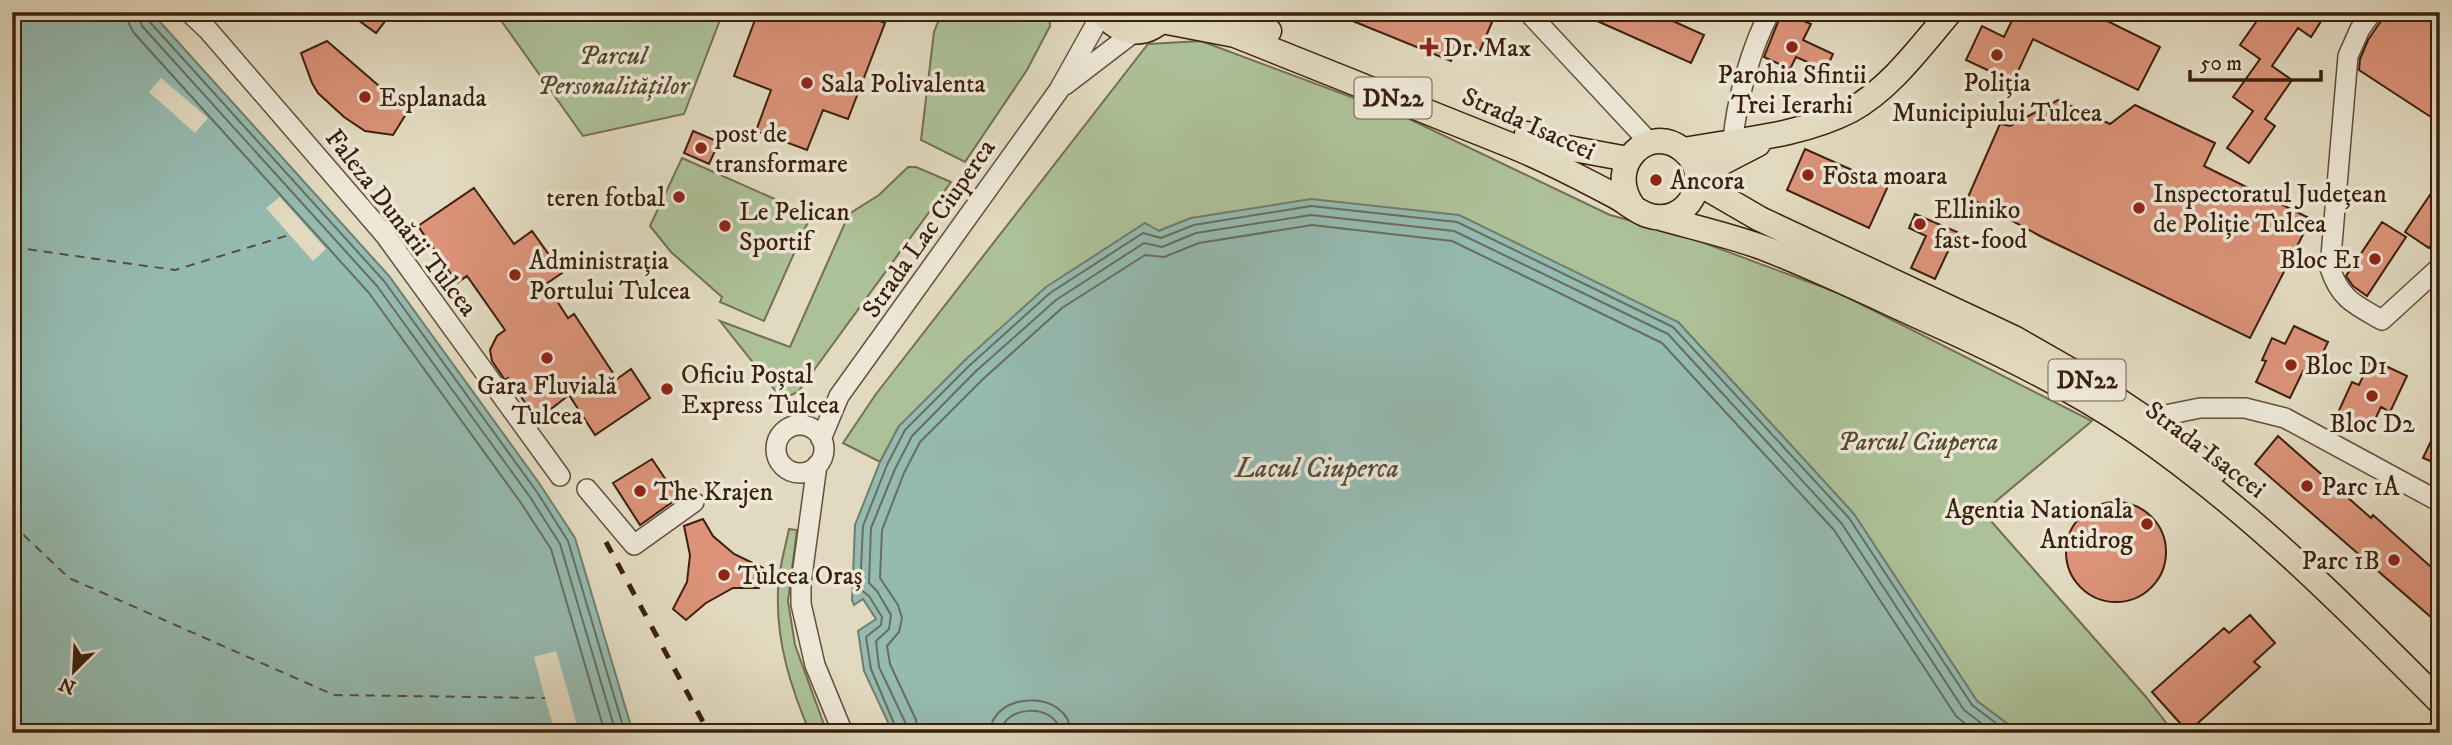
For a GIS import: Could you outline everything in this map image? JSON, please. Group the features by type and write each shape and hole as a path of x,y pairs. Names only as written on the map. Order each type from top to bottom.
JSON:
{"main road":[{"name":"Strada Isaccei","path":"1225,12 1558,146 1628,159"},
{"path":"1684,150 1778,134 1851,110 1868,98 1915,53 1950,12"},
{"path":"1102,13 1110,23 1133,33"},
{"name":"Strada Isaccei","path":"1133,33 1154,28 1165,17 1235,35 1551,161 1639,211 1762,247 2004,355 2074,393 2160,449 2260,528 2440,702"},
{"path":"1698,179 1778,134"},
{"name":"Strada Isaccei","path":"1632,205 1623,187 1622,177 1628,159 1642,146 1650,143"},
{"path":"1650,143 1668,143 1684,150 1695,166 1698,179 1695,194 1680,212 1657,218"},
{"name":"Strada Isaccei","path":"1698,179 1760,219 2014,338 2089,380 2173,437 2270,515 2440,678"}],"street":[{"name":"Faleza Dunării Tulcea","path":"189,12 226,51 384,235 560,476"},
{"path":"1528,12 1650,143"},
{"path":"1733,141 1739,102 1760,30 1770,12"},
{"path":"2372,12 2360,29 2348,56 2330,268 2336,288 2350,302 2382,320 2440,267"},
{"name":"Strada Lac Ciuperca","path":"821,439 839,396 1059,90 1102,13"},
{"name":"Strada Lac Ciuperca","path":"1059,90 1133,33"},
{"name":"Strada Lac Ciuperca","path":"802,426 839,396"},
{"path":"2146,419 2200,408 2245,408 2285,418 2440,502"},
{"path":"817,465 797,473 782,464 776,448 783,433 795,426 802,426 810,428 821,439 823,453 817,465 801,583 801,604 815,665 843,733"},
{"path":"797,473 811,512"},
{"path":"587,489 634,545 694,502"}],"green space":[{"name":"Parcul Personalităților","path":"495,12 723,12 684,114 583,136"},
{"path":"942,12 1049,12 1050,26 1027,70 965,162 921,140 934,32"},
{"name":"Parcul Ciuperca","path":"1201,41 1405,117 1610,215 1680,234 1841,294 2092,421 1983,512 2146,697 2174,733 2020,733 1977,701 1854,514 1678,322 1191,218 1159,231 899,426 880,462 843,443 876,394 1148,44"},
{"path":"682,158 811,215 764,321 720,302 722,297 671,252 650,226"},
{"path":"908,167 916,167 951,182 798,392 782,399 720,321 790,347 849,214 879,195"},
{"path":"789,529 797,530 788,601 795,645 827,733 810,733 791,682 782,647 778,584"}],"water":[{"path":"12,12 151,12 389,276 539,483 575,538 633,733 12,733"},
{"name":"Lacul Ciuperca","path":"1311,199 1459,215 1678,322 1854,514 1977,701 2020,733 1047,733 1041,727 1017,729 1016,733 893,733 864,671 858,631 876,619 863,599 854,605 852,600 855,525 880,462 899,426 964,361 1046,287 1145,223 1159,231 1191,218"}],"pier":[{"path":"161,78 208,118 195,133 149,92"},
{"path":"280,197 326,249 313,261 266,208"},
{"path":"556,651 579,733 555,733 545,698 534,657"}],"building":[{"path":"347,12 392,12 376,33"},
{"name":"Sala Polivalenta","path":"758,12 857,12 885,23 848,119 823,110 807,150 756,131 771,90 734,76"},
{"path":"1491,12 1492,22 1479,53 1458,44 1451,61 1333,13"},
{"path":"1577,12 1653,12 1704,35 1691,63"},
{"name":"Parohia Sfintii Trei Ierarhi","path":"1782,12 1811,24 1803,40 1833,54 1826,70 1796,57 1790,69 1764,57"},
{"path":"2016,12 2089,12 2160,47 2138,90 2033,39 2013,82 1966,60 1982,26 2004,37"},
{"path":"2263,12 2276,12 2287,20 2292,12 2327,12 2311,37 2298,28 2272,66 2292,80 2265,119 2275,126 2249,163 2227,148 2253,111 2233,97 2260,59 2240,45"},
{"path":"2387,12 2440,12 2440,123 2359,70 2360,59 2368,40"},
{"path":"327,41 408,111 393,135 365,131 344,117 318,93 301,53"},
{"name":"Inspectoratul Județean de Poliție Tulcea","path":"2058,100 2110,124 2135,105 2215,143 2204,166 2311,219 2250,338 2042,237 1968,197 2000,124 2010,126"},
{"name":"post de transformare","path":"693,131 719,142 709,164 684,153"},
{"path":"1805,149 1888,186 1869,228 1787,190"},
{"name":"Bloc E1","path":"2440,180 2440,231 2429,248 2405,232"},
{"path":"474,188 514,244 532,231 562,273 546,284 568,318 574,314 617,379 631,369 650,398 595,435 569,395 537,420 508,378 505,380 492,361 490,350 497,336 505,330 467,276 457,283 418,226"},
{"path":"1915,214 1957,232 1935,279 1911,268 1926,236 1909,228"},
{"name":"Bloc E1","path":"2382,222 2406,237 2367,296 2353,286 2346,276"},
{"name":"Bloc D1","path":"2294,326 2328,342 2312,375 2303,371 2290,398 2256,382 2266,361 2262,360 2272,338 2285,344"},
{"name":"Bloc D2","path":"2371,359 2407,376 2390,412 2381,407 2369,432 2336,417 2352,382 2359,385"},
{"path":"2440,422 2440,465 2423,458"},
{"path":"2278,436 2440,575 2440,609 2432,618 2255,464"},
{"path":"652,459 678,498 640,525 613,483"},
{"path":"2116,502 2144,510 2158,524 2166,552 2158,580 2144,594 2116,602 2088,594 2074,580 2066,552 2074,524 2088,510"},
{"name":"Tulcea Oraș","path":"703,519 713,536 734,554 763,568 759,588 733,588 706,603 686,620 673,609 687,582 690,555 684,526"},
{"path":"2250,615 2275,643 2254,662 2260,667 2188,732 2152,692 2224,628 2229,633"}],"ferry route":[{"path":"12,247 175,270 289,235"},
{"path":"12,524 69,578 334,695 545,698"}],"railway":[{"path":"606,542 709,733"}],"place":[{"name":"Dr. Max","path":"1429,47"},
{"name":"Parohia Sfintii Trei Ierarhi","path":"1792,47"},
{"name":"Poliția Municipiului Tulcea","path":"1997,55"},
{"name":"Sala Polivalenta","path":"807,83"},
{"name":"Esplanada","path":"365,97"},
{"name":"post de transformare","path":"701,148"},
{"name":"Fosta moara","path":"1808,175"},
{"name":"Ancora","path":"1656,180"},
{"name":"teren fotbal","path":"679,197"},
{"name":"Inspectoratul Județean de Poliție Tulcea","path":"2139,208"},
{"name":"Elliniko fast-food","path":"1920,224"},
{"name":"Le Pelican Sportif","path":"725,226"},
{"name":"Bloc E1","path":"2375,259"},
{"name":"Administrația Portului Tulcea","path":"515,275"},
{"name":"Gara Fluvială Tulcea","path":"547,358"},
{"name":"Bloc D1","path":"2291,365"},
{"name":"Oficiu Poștal Express Tulcea","path":"667,389"},
{"name":"Bloc D2","path":"2372,396"},
{"name":"Parc 1A","path":"2307,486"},
{"name":"The Krajen","path":"640,491"},
{"name":"Agentia Nationala Antidrog","path":"2147,524"},
{"name":"Parc 1B","path":"2394,560"},
{"name":"Tulcea Oraș","path":"724,575"}]}
